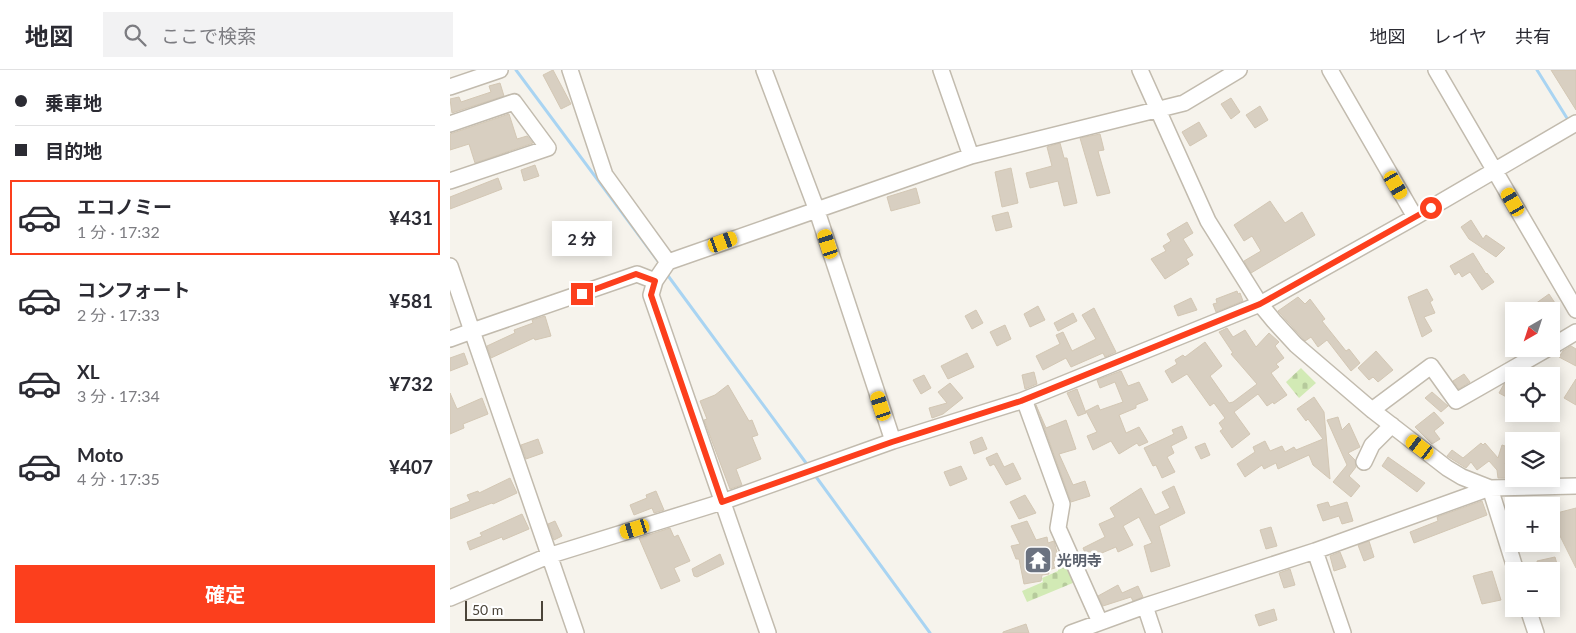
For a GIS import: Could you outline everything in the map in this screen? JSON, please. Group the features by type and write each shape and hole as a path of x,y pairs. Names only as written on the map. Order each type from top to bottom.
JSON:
{"street":[{"path":"450,87 499,70"},
{"path":"570,70 605,175 668,262"},
{"path":"764,70 816,208 892,442"},
{"path":"941,70 971,156"},
{"path":"1140,70 1157,112 1186,167 1208,221 1260,304 1296,345 1372,410 1462,477 1490,488"},
{"path":"768,633 651,295 655,281 668,262 816,208 971,156 1157,112 1184,103 1238,70"},
{"path":"1330,70 1415,217"},
{"path":"1436,70 1576,310"},
{"path":"450,124 514,102 548,148 450,181"},
{"path":"450,598 548,556 722,502 892,442 1021,401 1260,304 1495,171 1576,122"},
{"path":"450,266 576,633"},
{"path":"450,339 636,274 655,281"},
{"path":"1560,341 1576,332"},
{"path":"1372,410 1431,366 1456,401 1531,358"},
{"path":"1021,401 1025,402 1062,504 1058,528 1100,622"},
{"path":"1364,462 1372,445 1392,426"},
{"path":"1071,633 1145,606 1315,551 1490,488 1576,486"},
{"path":"1490,488 1513,562"},
{"path":"1315,551 1344,633"},
{"path":"1145,606 1154,633"},
{"path":"1531,617 1536,633"}],"green space":[{"path":"1301,368 1316,383 1299,398 1286,382"},
{"path":"1071,559 1080,580 1027,602 1022,591 1043,582 1042,578 1058,571 1058,564"}],"building":[{"path":"553,70 571,104 561,109 543,75"},
{"path":"1551,70 1576,70 1576,110"},
{"path":"500,83 504,96 452,113 450,99 459,97 461,102 491,92 489,86"},
{"path":"1231,98 1240,112 1231,119 1221,104"},
{"path":"1260,106 1268,120 1255,128 1246,115"},
{"path":"509,114 517,139 527,136 533,143 475,163 469,144 450,150 450,134"},
{"path":"1199,122 1207,136 1190,146 1182,132"},
{"path":"1100,134 1104,150 1098,151 1110,193 1097,196 1080,138"},
{"path":"1060,143 1064,158 1067,158 1077,203 1064,206 1058,181 1030,188 1026,173 1052,166 1047,147"},
{"path":"535,165 539,176 524,181 521,170"},
{"path":"1011,168 1018,203 1002,207 995,172"},
{"path":"498,178 502,189 450,209 450,197"},
{"path":"916,188 920,203 891,211 887,197"},
{"path":"1270,201 1285,223 1302,212 1315,235 1251,273 1244,261 1261,251 1252,236 1244,241 1234,225"},
{"path":"1008,212 1012,227 996,231 992,216"},
{"path":"1471,220 1483,239 1486,235 1505,248 1496,257 1469,239 1461,227"},
{"path":"1187,222 1193,233 1183,239 1193,255 1186,259 1189,264 1165,279 1151,259 1166,251 1163,246 1171,241 1167,234"},
{"path":"1473,253 1486,274 1494,282 1482,290 1470,272 1462,277 1459,272 1455,275 1450,266"},
{"path":"1427,289 1433,300 1430,302 1435,313 1424,317 1432,331 1422,337 1408,297"},
{"path":"1237,291 1238,294 1240,293 1243,301 1216,312 1213,304 1217,303 1216,299"},
{"path":"1549,294 1554,302 1538,302"},
{"path":"1298,297 1305,304 1310,299 1325,319 1322,321 1346,351 1349,349 1360,363 1351,371 1327,340 1318,347 1311,337 1305,341 1278,311"},
{"path":"1191,298 1197,310 1178,316 1174,306"},
{"path":"1038,306 1045,320 1030,327 1024,314"},
{"path":"1094,308 1116,352 1105,357 1103,353 1071,367 1066,358 1043,370 1036,356 1060,344 1056,335 1063,332 1072,351 1096,339 1082,315"},
{"path":"976,310 983,323 972,329 965,316"},
{"path":"1073,313 1077,321 1058,331 1054,323"},
{"path":"545,316 551,336 535,340 534,338 491,358 487,346 515,333 514,330 533,323 532,320"},
{"path":"1005,325 1011,339 997,346 990,332"},
{"path":"1227,328 1233,337 1245,330 1256,347 1269,333 1279,342 1275,346 1284,358 1276,364 1279,367 1271,373 1287,395 1274,404 1273,402 1267,406 1258,394 1234,412 1250,434 1232,448 1220,431 1223,429 1219,423 1225,418 1214,403 1210,406 1187,374 1172,383 1165,371 1177,364 1175,360 1183,355 1185,357 1205,342 1222,366 1210,376 1229,403 1233,402 1257,384 1231,354 1233,353 1219,332"},
{"path":"1571,346 1576,349 1576,366 1560,358 1563,351"},
{"path":"1376,351 1393,370 1378,382 1373,377 1369,380 1358,368"},
{"path":"464,353 468,364 450,371 450,358"},
{"path":"967,353 974,367 948,379 941,366"},
{"path":"1121,371 1128,386 1139,382 1148,400 1136,405 1136,408 1119,415 1126,433 1139,427 1148,442 1139,446 1137,443 1119,454 1111,441 1093,450 1087,436 1097,432 1086,411 1098,405 1100,410 1123,402 1115,382 1100,388 1097,380"},
{"path":"1034,372 1037,384 1025,389 1022,375"},
{"path":"1464,374 1470,382 1459,389 1453,381"},
{"path":"924,375 931,388 921,394 913,380"},
{"path":"1576,379 1576,405 1564,398"},
{"path":"950,383 963,398 943,414 932,418 929,408 947,403 938,392"},
{"path":"1505,384 1505,396 1499,393"},
{"path":"728,385 749,421 752,420 758,435 752,437 761,459 736,469 742,485 730,489 704,420 707,419 700,401 715,395"},
{"path":"1077,389 1086,413 1078,416 1067,393"},
{"path":"1432,392 1448,406 1441,412 1425,398"},
{"path":"450,393 457,409 482,398 488,414 463,424 464,428 450,434"},
{"path":"1314,397 1324,412 1330,479 1313,465 1309,455 1278,469 1276,463 1264,469 1262,465 1245,477 1237,464 1255,452 1253,447 1265,441 1270,451 1282,446 1285,452 1294,447 1296,450 1323,439 1308,419 1306,421 1297,409"},
{"path":"1036,405 1046,428 1066,420 1076,449 1059,454 1073,485 1085,481 1090,496 1071,502"},
{"path":"1434,412 1444,423 1434,431 1440,439 1432,444 1415,427"},
{"path":"1338,417 1342,430 1349,423 1360,447 1348,453 1355,460 1356,467 1349,476 1360,486 1351,497 1333,482 1347,465 1327,420"},
{"path":"1182,426 1187,438 1171,446 1174,453 1167,457 1175,472 1162,478 1156,465 1153,466 1144,448 1174,434 1172,430"},
{"path":"982,437 987,449 974,454 970,442"},
{"path":"538,439 543,453 526,459 521,445"},
{"path":"1205,443 1210,455 1201,459 1195,447"},
{"path":"1481,443 1483,445 1485,443 1498,458 1502,445 1505,446 1505,478 1498,478 1497,470 1489,461 1477,470 1471,462 1466,468 1447,456 1452,450 1463,458"},
{"path":"997,453 1004,467 1013,463 1021,479 1006,485 994,464 990,466 986,458"},
{"path":"1388,457 1425,483 1417,492 1382,466"},
{"path":"961,466 967,479 950,486 944,472"},
{"path":"510,478 517,493 493,504 450,519 450,509 470,501 467,495 478,491 479,493"},
{"path":"1174,486 1185,513 1159,526 1170,566 1151,572 1144,546 1152,543 1139,517 1123,526 1133,545 1118,552 1116,547 1097,555 1099,560 1090,564 1083,548 1105,537 1099,524 1115,517 1110,508 1141,488 1155,515 1170,508 1162,492"},
{"path":"656,491 664,510 654,513 652,508 634,515 630,505 647,498 646,495"},
{"path":"1025,495 1036,513 1019,519 1010,502"},
{"path":"1482,501 1487,515 1414,543 1410,532 1438,521 1437,517"},
{"path":"1328,502 1330,507 1347,502 1353,521 1342,524 1339,516 1323,521 1317,505"},
{"path":"1576,508 1576,568 1560,536 1560,512"},
{"path":"522,514 529,529 503,540 502,537 470,550 467,542 482,536 480,533"},
{"path":"555,521 562,536 554,540 548,524"},
{"name":"光明寺","path":"1027,521 1036,540 1047,537 1048,543 1054,541 1059,560 1053,561 1055,568 1048,570 1049,574 1042,575 1041,581 1024,584 1019,559 1016,559 1011,546 1020,544 1011,526"},
{"path":"1271,527 1277,546 1266,549 1260,530"},
{"path":"670,528 674,537 678,535 690,561 674,568 680,581 661,589 639,538"},
{"path":"1369,541 1374,557 1364,561 1358,545"},
{"path":"1340,552 1346,567 1334,571 1330,556"},
{"path":"720,554 724,564 697,577 694,576 692,569"},
{"path":"1555,557 1556,562 1537,562"},
{"path":"1290,569 1295,585 1284,588 1279,573"},
{"path":"1492,571 1501,600 1482,604 1473,576"},
{"path":"1118,585 1122,593 1138,586 1143,597 1133,601 1131,597 1103,606 1098,596"},
{"path":"1274,609 1277,620 1259,626 1255,615"},
{"path":"1026,624 1029,633 1003,633 1003,632"}],"waterway":[{"path":"516,70 661,265"},
{"path":"1537,70 1570,123"},
{"path":"666,273 809,467"},
{"path":"814,474 930,633"}],"place":[{"name":"光明寺","path":"1038,560"}],"route":[{"path":"582,294 636,274 655,281 651,295 722,502 892,442 1021,401 1260,304 1431,208"}]}
